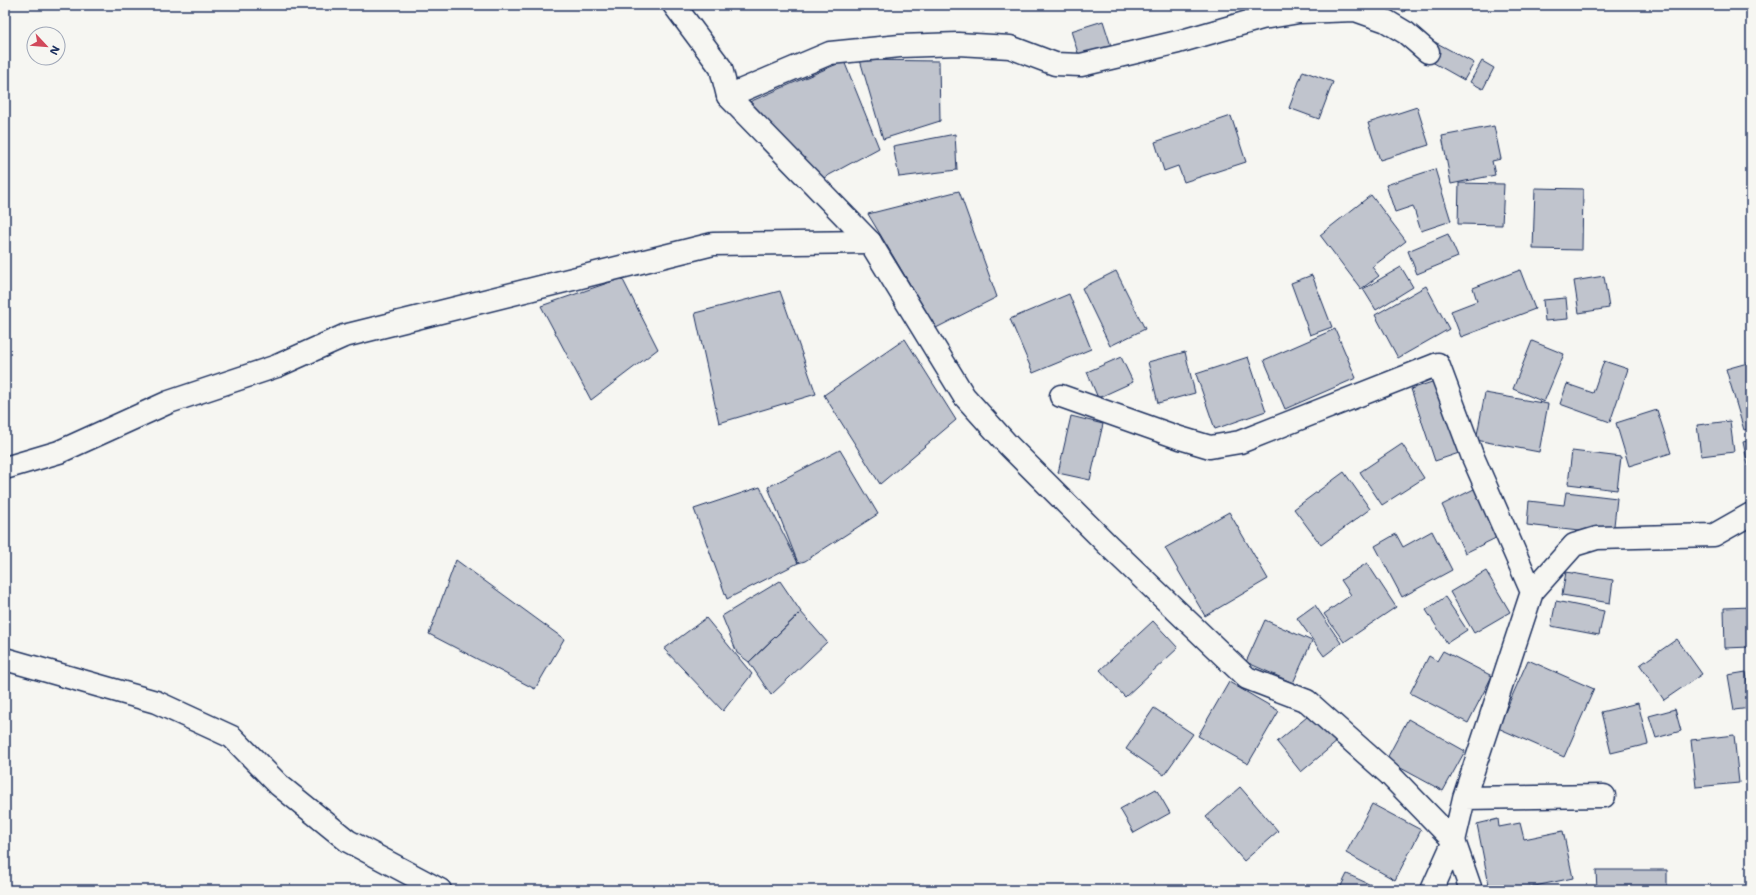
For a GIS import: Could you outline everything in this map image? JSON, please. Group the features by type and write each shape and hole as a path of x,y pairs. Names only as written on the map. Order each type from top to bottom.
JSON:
{"street":[{"path":"674,5 721,68 728,96 870,242 964,396 1009,446 1115,553 1247,678 1307,702 1390,775 1454,841 1471,890"},
{"path":"728,96 830,53 900,46 958,44 1010,47 1055,64 1081,65 1178,42 1262,18 1299,12 1355,10 1386,21 1406,33 1428,52"},
{"path":"5,468 59,452 169,402 277,366 344,336 713,244 870,242"},
{"path":"1061,396 1180,438 1210,447 1240,442 1438,364 1472,455 1532,592"},
{"path":"1432,890 1454,841 1464,798 1532,592 1574,545 1597,538 1714,535 1751,514"},
{"path":"5,659 156,702 232,737 279,785 348,841 440,890"},
{"path":"1464,798 1604,796"}],"building":[{"path":"1389,5 1408,5 1404,12"},
{"path":"1103,21 1111,46 1079,56 1071,31"},
{"path":"1435,42 1474,63 1464,80 1425,58"},
{"path":"860,60 939,61 940,121 883,139"},
{"path":"844,61 879,148 820,180 747,103"},
{"path":"1482,61 1494,68 1483,89 1470,82"},
{"path":"1303,71 1333,82 1319,119 1289,108"},
{"path":"1417,107 1429,145 1380,160 1368,123"},
{"path":"1231,116 1246,162 1184,182 1178,166 1164,171 1155,142"},
{"path":"1494,126 1501,159 1492,161 1495,175 1451,184 1442,136"},
{"path":"955,134 957,170 899,177 893,146"},
{"path":"1435,169 1451,221 1421,231 1413,206 1395,212 1386,185"},
{"path":"1459,183 1504,184 1502,225 1458,224"},
{"path":"1535,188 1583,189 1582,250 1533,249"},
{"path":"959,191 997,297 936,328 868,214"},
{"path":"1371,195 1406,241 1372,267 1379,276 1361,289 1320,235"},
{"path":"1448,234 1458,257 1417,274 1408,251"},
{"path":"1401,267 1413,287 1376,310 1363,289"},
{"path":"1520,270 1535,309 1461,337 1451,311 1477,301 1473,288"},
{"path":"1116,271 1145,329 1110,346 1082,288"},
{"path":"1312,275 1332,327 1310,335 1291,283"},
{"path":"1604,276 1609,308 1579,313 1574,281"},
{"path":"622,278 658,349 591,400 541,306"},
{"path":"1426,286 1449,329 1398,358 1375,315"},
{"path":"780,291 816,394 719,423 695,313"},
{"path":"1069,294 1091,349 1033,373 1010,319"},
{"path":"1566,298 1568,319 1545,321 1543,300"},
{"path":"1335,329 1356,378 1285,409 1264,360"},
{"path":"905,339 956,420 880,484 824,395"},
{"path":"1532,341 1564,354 1544,402 1513,389"},
{"path":"1185,352 1195,393 1158,403 1148,362"},
{"path":"1121,357 1133,382 1098,398 1087,372"},
{"path":"1248,357 1266,411 1215,429 1196,374"},
{"path":"1604,361 1628,369 1610,422 1560,404 1567,384 1593,393"},
{"path":"1751,362 1751,428 1744,430 1726,369"},
{"path":"1435,381 1459,453 1435,461 1411,389"},
{"path":"1485,393 1548,404 1539,452 1476,440"},
{"path":"1657,410 1671,453 1629,466 1616,423"},
{"path":"1071,416 1103,424 1090,480 1058,473"},
{"path":"1730,421 1734,452 1701,456 1697,425"},
{"path":"1751,440 1751,469 1749,470 1743,442"},
{"path":"1402,444 1424,478 1382,505 1360,472"},
{"path":"840,450 878,514 805,561 798,563 768,487"},
{"path":"1572,451 1621,457 1617,490 1568,484"},
{"path":"1344,472 1370,509 1321,545 1294,509"},
{"path":"760,487 798,563 727,599 694,509"},
{"path":"1478,487 1502,535 1465,553 1442,505"},
{"path":"1566,492 1617,498 1613,535 1527,525 1529,501 1564,505"},
{"path":"1229,512 1268,579 1205,616 1165,548"},
{"path":"1432,531 1452,570 1402,597 1375,546 1396,534 1403,547"},
{"path":"456,560 564,639 535,689 429,634"},
{"path":"1367,563 1396,607 1344,642 1324,614 1351,595 1341,580"},
{"path":"1486,571 1510,612 1474,633 1450,592"},
{"path":"1566,572 1613,580 1610,603 1562,595"},
{"path":"780,581 801,612 749,662 737,653 722,616"},
{"path":"1445,597 1467,630 1447,643 1426,610"},
{"path":"1556,601 1604,611 1599,635 1551,626"},
{"path":"1315,605 1341,643 1324,656 1297,618"},
{"path":"1751,607 1751,647 1725,648 1724,608"},
{"path":"801,612 827,642 771,695 749,662"},
{"path":"706,618 752,674 723,711 664,649"},
{"path":"1265,620 1312,641 1293,683 1246,662"},
{"path":"1153,621 1178,648 1125,697 1100,670"},
{"path":"1677,639 1702,674 1664,700 1640,665"},
{"path":"1443,651 1492,676 1468,723 1410,693 1429,656 1437,661"},
{"path":"1528,660 1594,689 1564,757 1498,728"},
{"path":"1746,672 1751,708 1734,710 1728,675"},
{"path":"1229,682 1279,711 1248,764 1198,736"},
{"path":"1638,703 1648,744 1611,753 1601,712"},
{"path":"1154,708 1193,734 1164,775 1126,749"},
{"path":"1675,709 1681,731 1656,738 1649,716"},
{"path":"1313,712 1338,741 1301,772 1277,742"},
{"path":"1408,719 1465,751 1443,791 1386,760"},
{"path":"1734,735 1739,783 1696,787 1691,740"},
{"path":"1240,787 1278,831 1244,861 1206,817"},
{"path":"1156,789 1170,813 1134,833 1120,809"},
{"path":"1372,804 1421,830 1395,880 1346,853"},
{"path":"1498,819 1499,827 1520,823 1524,839 1563,831 1573,878 1516,890 1490,890 1477,824"},
{"path":"1596,870 1667,870 1667,890 1597,890"},
{"path":"1347,874 1382,890 1339,890"}]}
